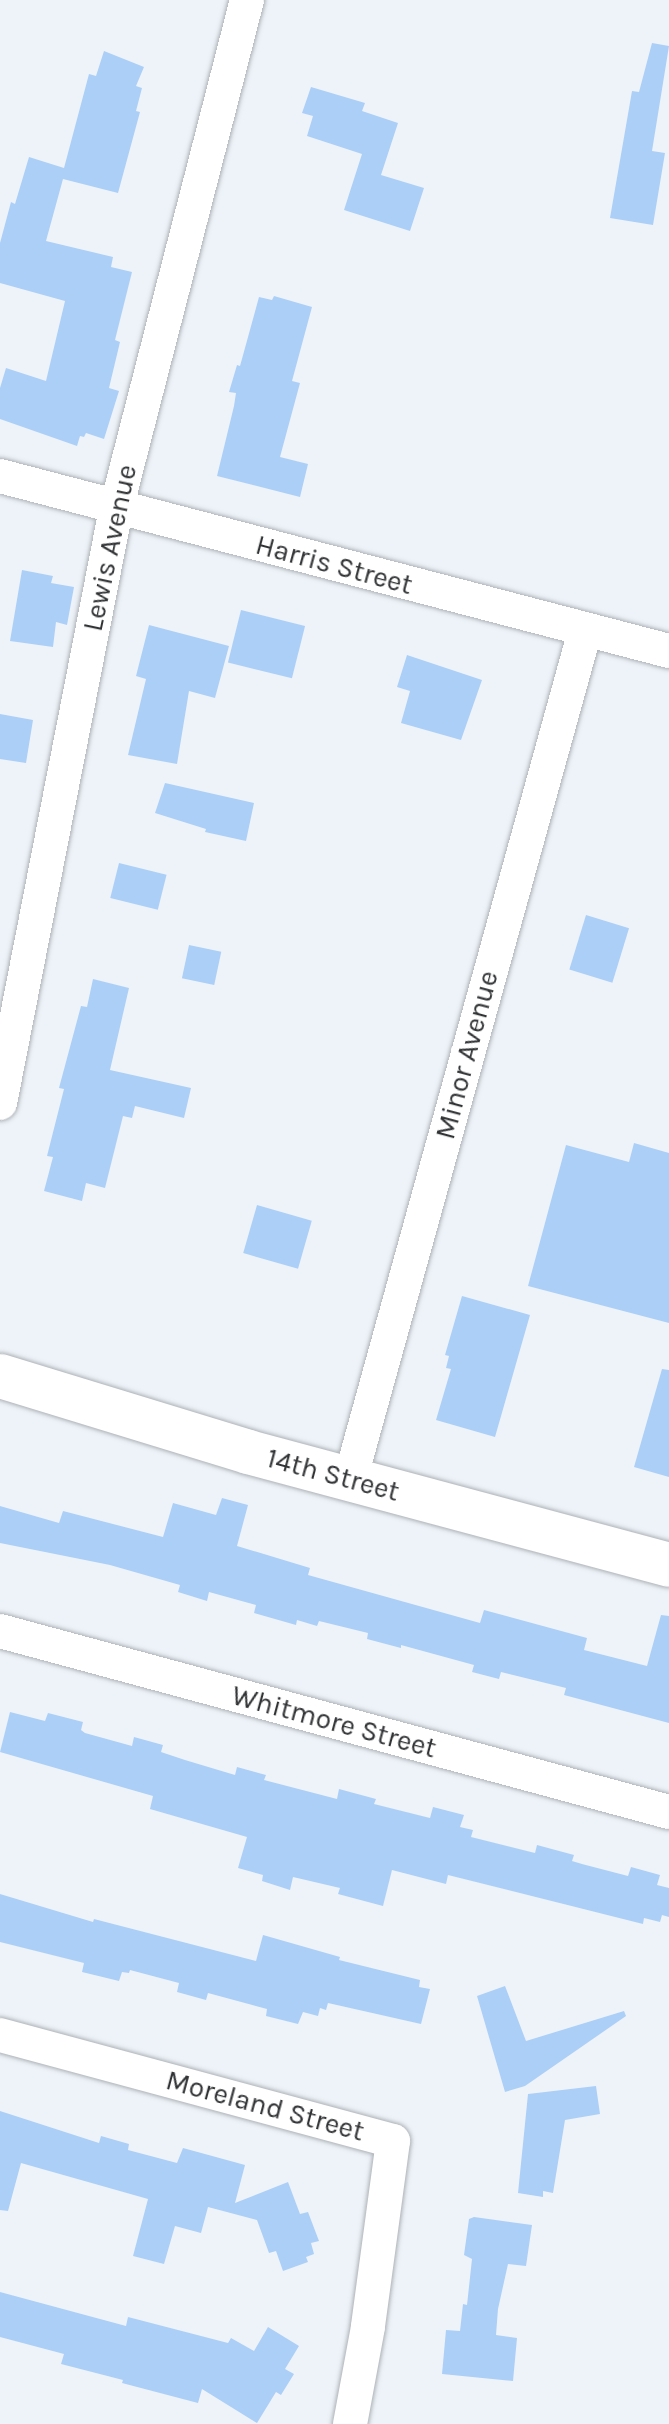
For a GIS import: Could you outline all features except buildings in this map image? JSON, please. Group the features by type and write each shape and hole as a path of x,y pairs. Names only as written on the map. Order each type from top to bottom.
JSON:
{"street":[{"name":"Lewis Avenue","path":"0,1103 116,509 247,0"},
{"name":"Harris Street","path":"0,476 116,509 669,651"},
{"name":"Minor Avenue","path":"350,1480 585,631"},
{"name":"14th Street","path":"0,1376 350,1480 669,1565"},
{"name":"Whitmore Street","path":"0,1631 669,1812"},
{"name":"Moreland Street","path":"0,2035 393,2141 368,2327 350,2424"}]}
